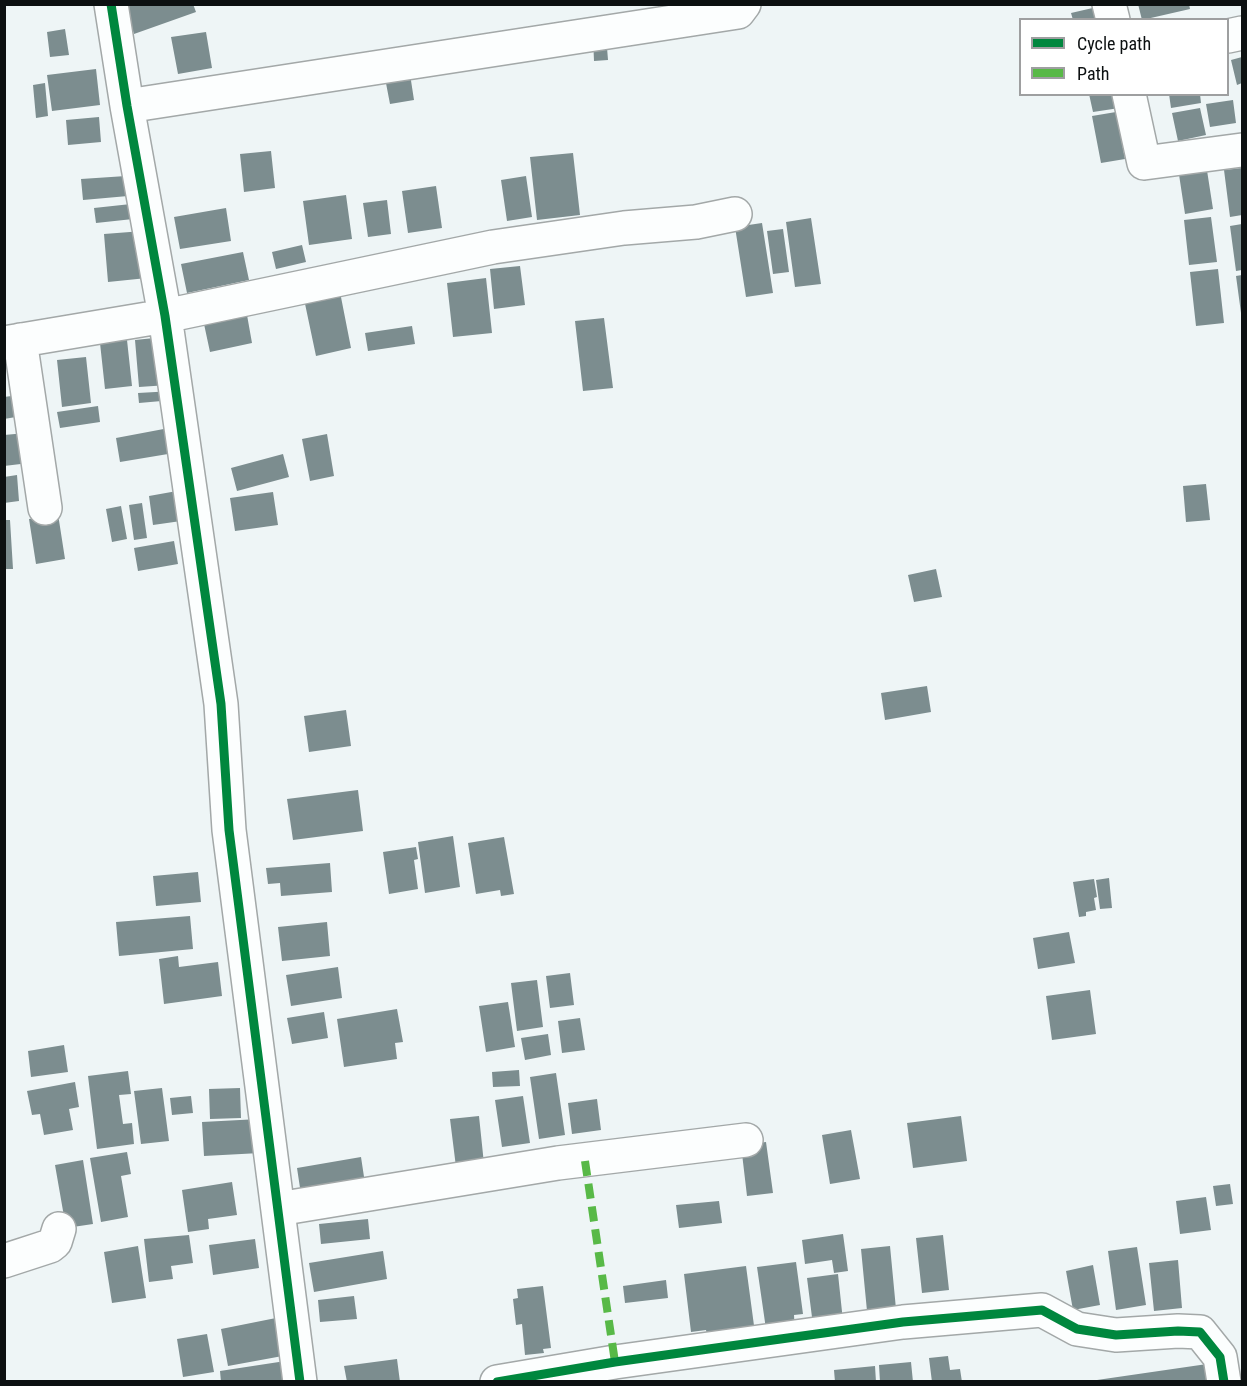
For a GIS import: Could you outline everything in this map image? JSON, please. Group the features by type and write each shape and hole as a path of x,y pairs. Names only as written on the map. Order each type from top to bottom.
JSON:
{"street":[{"path":"111,4 165,316 221,704 229,830 300,1382"},
{"path":"127,106 738,12 744,4"},
{"path":"1130,96 1144,163 1242,150"},
{"path":"45,508 12,341 165,316 493,247 624,228 696,222 735,214"},
{"path":"278,1209 558,1164 746,1140"},
{"path":"4,1261 50,1246 55,1242 59,1228"},
{"path":"497,1382 615,1362 903,1322 1042,1310 1077,1329 1116,1335 1200,1332 1220,1357 1224,1382"}],"building":[{"path":"124,4 193,4 196,12 134,34"},
{"path":"1138,4 1189,4 1190,9 1142,18"},
{"path":"1097,7 1100,18 1072,18 1071,13"},
{"path":"65,29 69,55 50,57 47,32"},
{"path":"206,32 212,68 178,74 171,37"},
{"path":"606,35 608,60 594,61 593,37"},
{"path":"1242,57 1242,83 1237,85 1231,60"},
{"path":"96,69 100,105 52,111 47,75"},
{"path":"410,74 414,100 390,104 385,78"},
{"path":"45,83 48,116 36,118 33,85"},
{"path":"1089,96 1124,96 1126,107 1093,112"},
{"path":"1169,96 1200,96 1201,103 1171,108"},
{"path":"1233,100 1236,123 1210,127 1206,104"},
{"path":"1200,108 1206,135 1178,141 1172,113"},
{"path":"1116,112 1125,159 1101,163 1092,116"},
{"path":"99,117 101,142 68,145 66,120"},
{"path":"271,151 275,188 244,192 240,154"},
{"path":"573,153 580,215 537,220 530,157"},
{"path":"1206,164 1213,209 1185,214 1178,168"},
{"path":"1242,168 1242,215 1230,217 1224,170"},
{"path":"126,176 128,196 83,200 81,179"},
{"path":"526,176 532,217 507,221 501,180"},
{"path":"436,186 442,228 408,233 402,191"},
{"path":"346,195 352,239 309,245 303,201"},
{"path":"387,200 391,234 368,237 363,203"},
{"path":"131,204 133,219 96,223 94,208"},
{"path":"226,208 231,241 180,249 174,217"},
{"path":"1211,217 1217,262 1189,265 1184,220"},
{"path":"811,218 821,284 795,287 786,222"},
{"path":"762,223 773,293 746,297 735,227"},
{"path":"1242,224 1242,270 1236,271 1230,226"},
{"path":"783,229 789,272 773,274 767,231"},
{"path":"143,231 147,278 108,282 104,234"},
{"path":"302,245 306,262 276,269 272,252"},
{"path":"243,252 249,280 187,293 181,264"},
{"path":"520,266 525,305 494,309 490,269"},
{"path":"1218,269 1224,323 1196,326 1190,272"},
{"path":"1242,275 1242,313 1241,313 1236,276"},
{"path":"486,278 492,333 453,337 447,283"},
{"path":"340,292 351,348 316,356 304,299"},
{"path":"247,315 252,343 210,352 204,324"},
{"path":"604,318 613,388 583,391 575,321"},
{"path":"412,326 415,344 368,351 365,333"},
{"path":"164,337 168,385 139,387 135,340"},
{"path":"127,340 132,386 105,389 100,343"},
{"path":"86,357 91,403 62,407 57,360"},
{"path":"173,391 173,400 139,403 138,393"},
{"path":"19,395 22,416 4,419 4,397"},
{"path":"98,406 100,422 60,428 57,412"},
{"path":"169,428 174,453 120,462 116,438"},
{"path":"26,433 29,463 4,466 4,435"},
{"path":"327,434 334,476 310,481 302,439"},
{"path":"283,454 289,477 237,491 231,468"},
{"path":"17,475 19,501 4,503 4,477"},
{"path":"1206,484 1210,520 1186,522 1183,486"},
{"path":"177,491 181,521 153,525 149,496"},
{"path":"273,492 278,525 235,531 230,498"},
{"path":"142,503 147,538 134,540 129,505"},
{"path":"121,506 127,539 112,542 106,509"},
{"path":"58,514 65,559 36,564 29,519"},
{"path":"4,520 10,520 13,569 4,569"},
{"path":"174,541 178,564 138,571 134,548"},
{"path":"936,569 942,597 914,602 908,575"},
{"path":"927,686 931,712 885,720 881,693"},
{"path":"346,710 351,746 309,752 304,716"},
{"path":"358,790 363,831 293,840 287,799"},
{"path":"453,836 460,887 425,893 418,842"},
{"path":"504,837 514,894 501,896 500,890 476,894 468,843"},
{"path":"416,847 418,859 414,860 418,889 389,894 383,852"},
{"path":"330,863 332,892 281,896 280,883 268,884 266,868"},
{"path":"198,872 201,902 156,906 153,876"},
{"path":"1109,878 1112,908 1100,909 1096,880"},
{"path":"1094,879 1097,897 1094,898 1096,910 1086,912 1086,916 1079,917 1073,882"},
{"path":"190,916 193,949 119,956 116,922"},
{"path":"327,922 330,956 282,961 278,927"},
{"path":"1069,932 1075,963 1038,969 1033,938"},
{"path":"178,956 179,967 218,962 222,996 164,1004 159,959"},
{"path":"338,967 342,998 291,1006 286,975"},
{"path":"570,973 574,1005 550,1008 546,976"},
{"path":"537,980 543,1027 517,1031 511,983"},
{"path":"1090,990 1096,1034 1052,1040 1046,996"},
{"path":"508,1002 515,1047 486,1052 479,1006"},
{"path":"397,1009 403,1042 395,1043 397,1059 344,1067 337,1019"},
{"path":"324,1012 328,1038 292,1044 287,1018"},
{"path":"580,1018 585,1050 562,1053 558,1021"},
{"path":"548,1034 551,1055 525,1060 521,1038"},
{"path":"64,1045 68,1072 31,1077 28,1051"},
{"path":"519,1070 520,1086 493,1087 492,1072"},
{"path":"128,1071 131,1094 119,1095 123,1124 132,1123 134,1144 97,1149 88,1076"},
{"path":"556,1073 565,1135 539,1139 530,1077"},
{"path":"75,1082 79,1107 69,1109 73,1130 44,1135 40,1114 32,1115 27,1091"},
{"path":"162,1088 169,1141 141,1144 134,1091"},
{"path":"240,1088 241,1118 210,1119 209,1089"},
{"path":"191,1096 193,1113 172,1115 170,1098"},
{"path":"523,1096 530,1143 502,1147 495,1100"},
{"path":"597,1099 601,1130 572,1134 568,1103"},
{"path":"479,1116 484,1164 456,1167 450,1119"},
{"path":"961,1116 967,1161 913,1168 907,1123"},
{"path":"259,1119 260,1153 204,1156 202,1122"},
{"path":"851,1130 860,1179 830,1184 822,1135"},
{"path":"766,1142 773,1193 747,1196 741,1145"},
{"path":"127,1152 131,1174 121,1176 128,1217 101,1222 90,1158"},
{"path":"361,1157 366,1190 302,1201 297,1168"},
{"path":"83,1160 93,1224 66,1228 55,1165"},
{"path":"232,1182 237,1215 208,1219 209,1229 188,1232 182,1190"},
{"path":"1230,1184 1233,1204 1216,1206 1213,1186"},
{"path":"1206,1197 1211,1230 1180,1234 1176,1201"},
{"path":"719,1201 722,1223 679,1228 676,1205"},
{"path":"368,1219 370,1239 321,1244 319,1224"},
{"path":"843,1234 848,1271 834,1273 832,1260 805,1264 802,1240"},
{"path":"189,1235 193,1263 171,1266 173,1279 149,1282 144,1239"},
{"path":"943,1235 949,1290 922,1293 916,1238"},
{"path":"255,1239 259,1268 213,1275 209,1245"},
{"path":"138,1246 146,1298 112,1303 104,1252"},
{"path":"890,1246 896,1309 867,1311 861,1249"},
{"path":"1137,1247 1146,1305 1116,1310 1108,1251"},
{"path":"383,1251 387,1279 314,1292 309,1263"},
{"path":"1178,1260 1182,1308 1154,1311 1149,1263"},
{"path":"796,1262 803,1314 794,1315 795,1332 767,1336 757,1267"},
{"path":"1093,1265 1100,1305 1073,1310 1066,1271"},
{"path":"746,1266 755,1333 708,1339 706,1330 691,1332 684,1274"},
{"path":"838,1274 843,1321 813,1325 807,1278"},
{"path":"666,1280 668,1298 625,1303 623,1286"},
{"path":"543,1286 551,1348 543,1349 544,1353 525,1355 522,1324 516,1325 513,1299 518,1298 517,1289"},
{"path":"354,1296 357,1319 320,1322 318,1300"},
{"path":"281,1317 288,1355 228,1366 221,1329"},
{"path":"207,1334 214,1372 183,1377 177,1339"},
{"path":"948,1356 950,1370 960,1369 962,1382 932,1382 929,1358"},
{"path":"397,1359 400,1382 347,1382 344,1366"},
{"path":"292,1360 295,1382 221,1382 220,1371"},
{"path":"911,1362 913,1382 880,1382 879,1365"},
{"path":"1214,1363 1217,1382 1097,1382 1097,1380"},
{"path":"875,1366 876,1382 835,1382 834,1370"}],"marked path":[{"path":"585,1161 615,1362"}],"cycle path":[{"path":"111,4 165,316 221,704 229,830 300,1382"},
{"path":"497,1382 615,1362 903,1322 1042,1310 1077,1329 1116,1335 1200,1332 1220,1357 1224,1382"}]}
